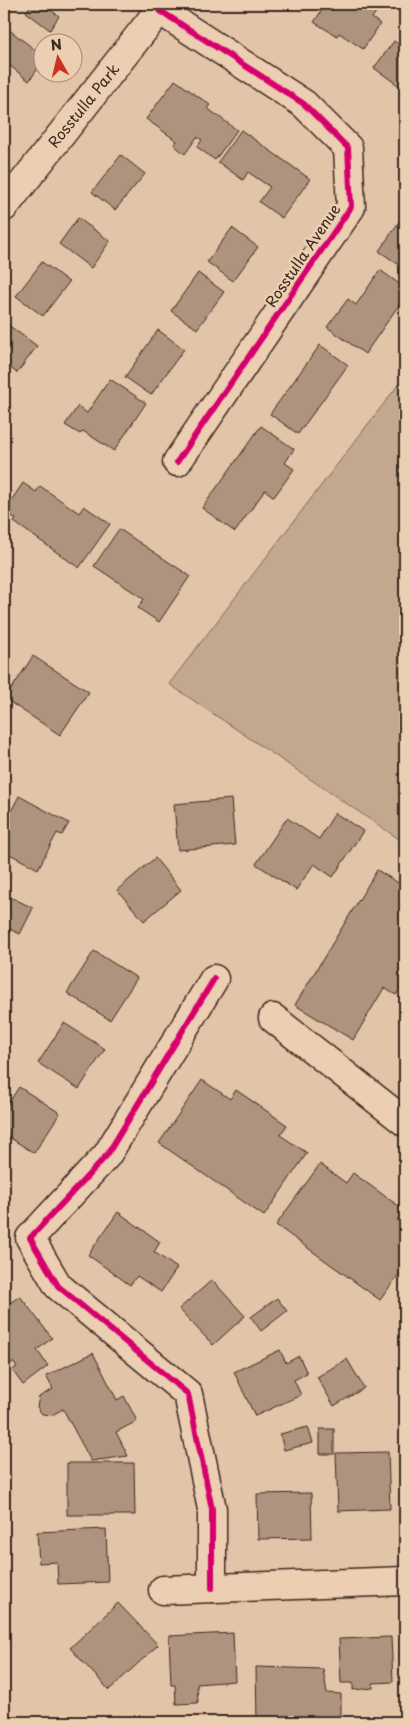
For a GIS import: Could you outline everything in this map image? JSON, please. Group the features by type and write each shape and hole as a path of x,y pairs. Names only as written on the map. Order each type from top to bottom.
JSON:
{"street":[{"name":"Rosstulla Park","path":"4,207 12,177 161,7"},
{"name":"Rosstulla Avenue","path":"161,7 304,104 348,148 350,207 177,462"},
{"path":"212,1588 212,1509 188,1394 58,1286 30,1238 107,1155 214,979"},
{"path":"273,1018 405,1122"},
{"path":"163,1590 405,1581"}],"shaded area":[{"path":"405,376 405,843 169,684"}],"building":[{"path":"32,4 42,4 59,16 50,30 26,12"},
{"path":"326,4 371,4 378,9 372,18 380,24 363,49 339,33 337,36 314,22"},
{"path":"4,26 32,47 32,77 29,81 4,61"},
{"path":"394,41 405,49 405,90 374,68"},
{"path":"175,80 210,105 207,108 237,130 215,160 197,147 202,140 197,137 185,154 174,145 177,141 146,119"},
{"path":"241,130 310,179 282,218 259,202 270,187 248,172 243,180 218,162"},
{"path":"121,155 145,174 115,210 92,192"},
{"path":"403,216 405,217 405,269 379,251"},
{"path":"78,218 110,241 91,268 59,244"},
{"path":"232,228 258,247 233,281 207,262"},
{"path":"42,262 69,282 43,316 16,296"},
{"path":"380,270 405,288 405,296 365,354 327,327 348,299 356,305"},
{"path":"198,273 224,292 197,329 171,311"},
{"path":"4,322 37,346 17,373 4,363"},
{"path":"158,330 184,349 151,395 125,377"},
{"path":"320,345 348,365 298,434 270,414"},
{"path":"110,379 146,403 114,451 83,431 80,434 65,425 78,406 87,413"},
{"path":"261,426 294,449 285,463 294,469 274,497 265,490 235,532 202,508"},
{"path":"23,483 36,492 40,486 79,513 84,506 110,524 79,568 14,522 16,519 4,511"},
{"path":"119,529 190,576 159,622 138,608 144,599 94,566"},
{"path":"33,656 89,692 60,735 5,699"},
{"path":"19,796 69,823 62,835 57,833 38,869 4,851 4,825"},
{"path":"231,799 235,845 178,850 174,804"},
{"path":"335,813 363,831 333,877 314,864 296,890 256,864 287,818 319,839"},
{"path":"155,858 181,890 144,921 117,890"},
{"path":"377,870 402,885 405,879 405,980 396,995 384,988 353,1040 295,1005"},
{"path":"4,894 33,908 20,934 4,926"},
{"path":"94,951 137,978 110,1020 67,993"},
{"path":"64,1023 105,1049 79,1089 38,1063"},
{"path":"202,1080 230,1099 236,1090 287,1125 280,1135 307,1153 264,1216 159,1143"},
{"path":"19,1087 60,1113 34,1153 4,1134 4,1110"},
{"path":"320,1164 346,1183 353,1173 404,1210 397,1220 405,1226 405,1266 380,1300 276,1225"},
{"path":"4,1172 9,1175 4,1183"},
{"path":"118,1212 160,1242 154,1252 177,1268 161,1292 137,1276 130,1285 88,1255"},
{"path":"212,1280 245,1316 213,1345 179,1309"},
{"path":"20,1296 52,1338 37,1350 48,1366 23,1385 12,1370 17,1367 13,1362 4,1369 4,1307"},
{"path":"277,1298 287,1311 261,1331 251,1317"},
{"path":"280,1350 286,1363 299,1356 307,1373 294,1380 301,1395 255,1416 234,1372"},
{"path":"93,1353 117,1400 124,1396 137,1421 116,1432 128,1456 91,1461 63,1409 52,1415 42,1414 37,1407 39,1397 53,1389 46,1376"},
{"path":"347,1359 364,1388 334,1406 317,1377"},
{"path":"308,1427 313,1443 284,1450 280,1434"},
{"path":"320,1429 334,1429 334,1454 320,1454"},
{"path":"388,1452 390,1509 338,1511 336,1453"},
{"path":"67,1463 134,1463 135,1515 67,1515"},
{"path":"311,1493 312,1538 258,1539 257,1494"},
{"path":"106,1529 108,1582 58,1584 57,1562 39,1563 37,1532"},
{"path":"118,1603 158,1645 109,1690 70,1648"},
{"path":"233,1633 235,1681 197,1684 198,1703 176,1704 175,1685 171,1685 169,1636"},
{"path":"391,1637 393,1682 373,1683 373,1688 353,1690 353,1683 341,1683 339,1639"},
{"path":"256,1667 323,1669 327,1693 341,1694 341,1722 257,1722"}],"cycle path":[{"path":"159,10 304,104 348,148 351,207 177,462"},
{"path":"212,1588 212,1509 188,1394 58,1286 30,1238 107,1155 214,979"}]}
